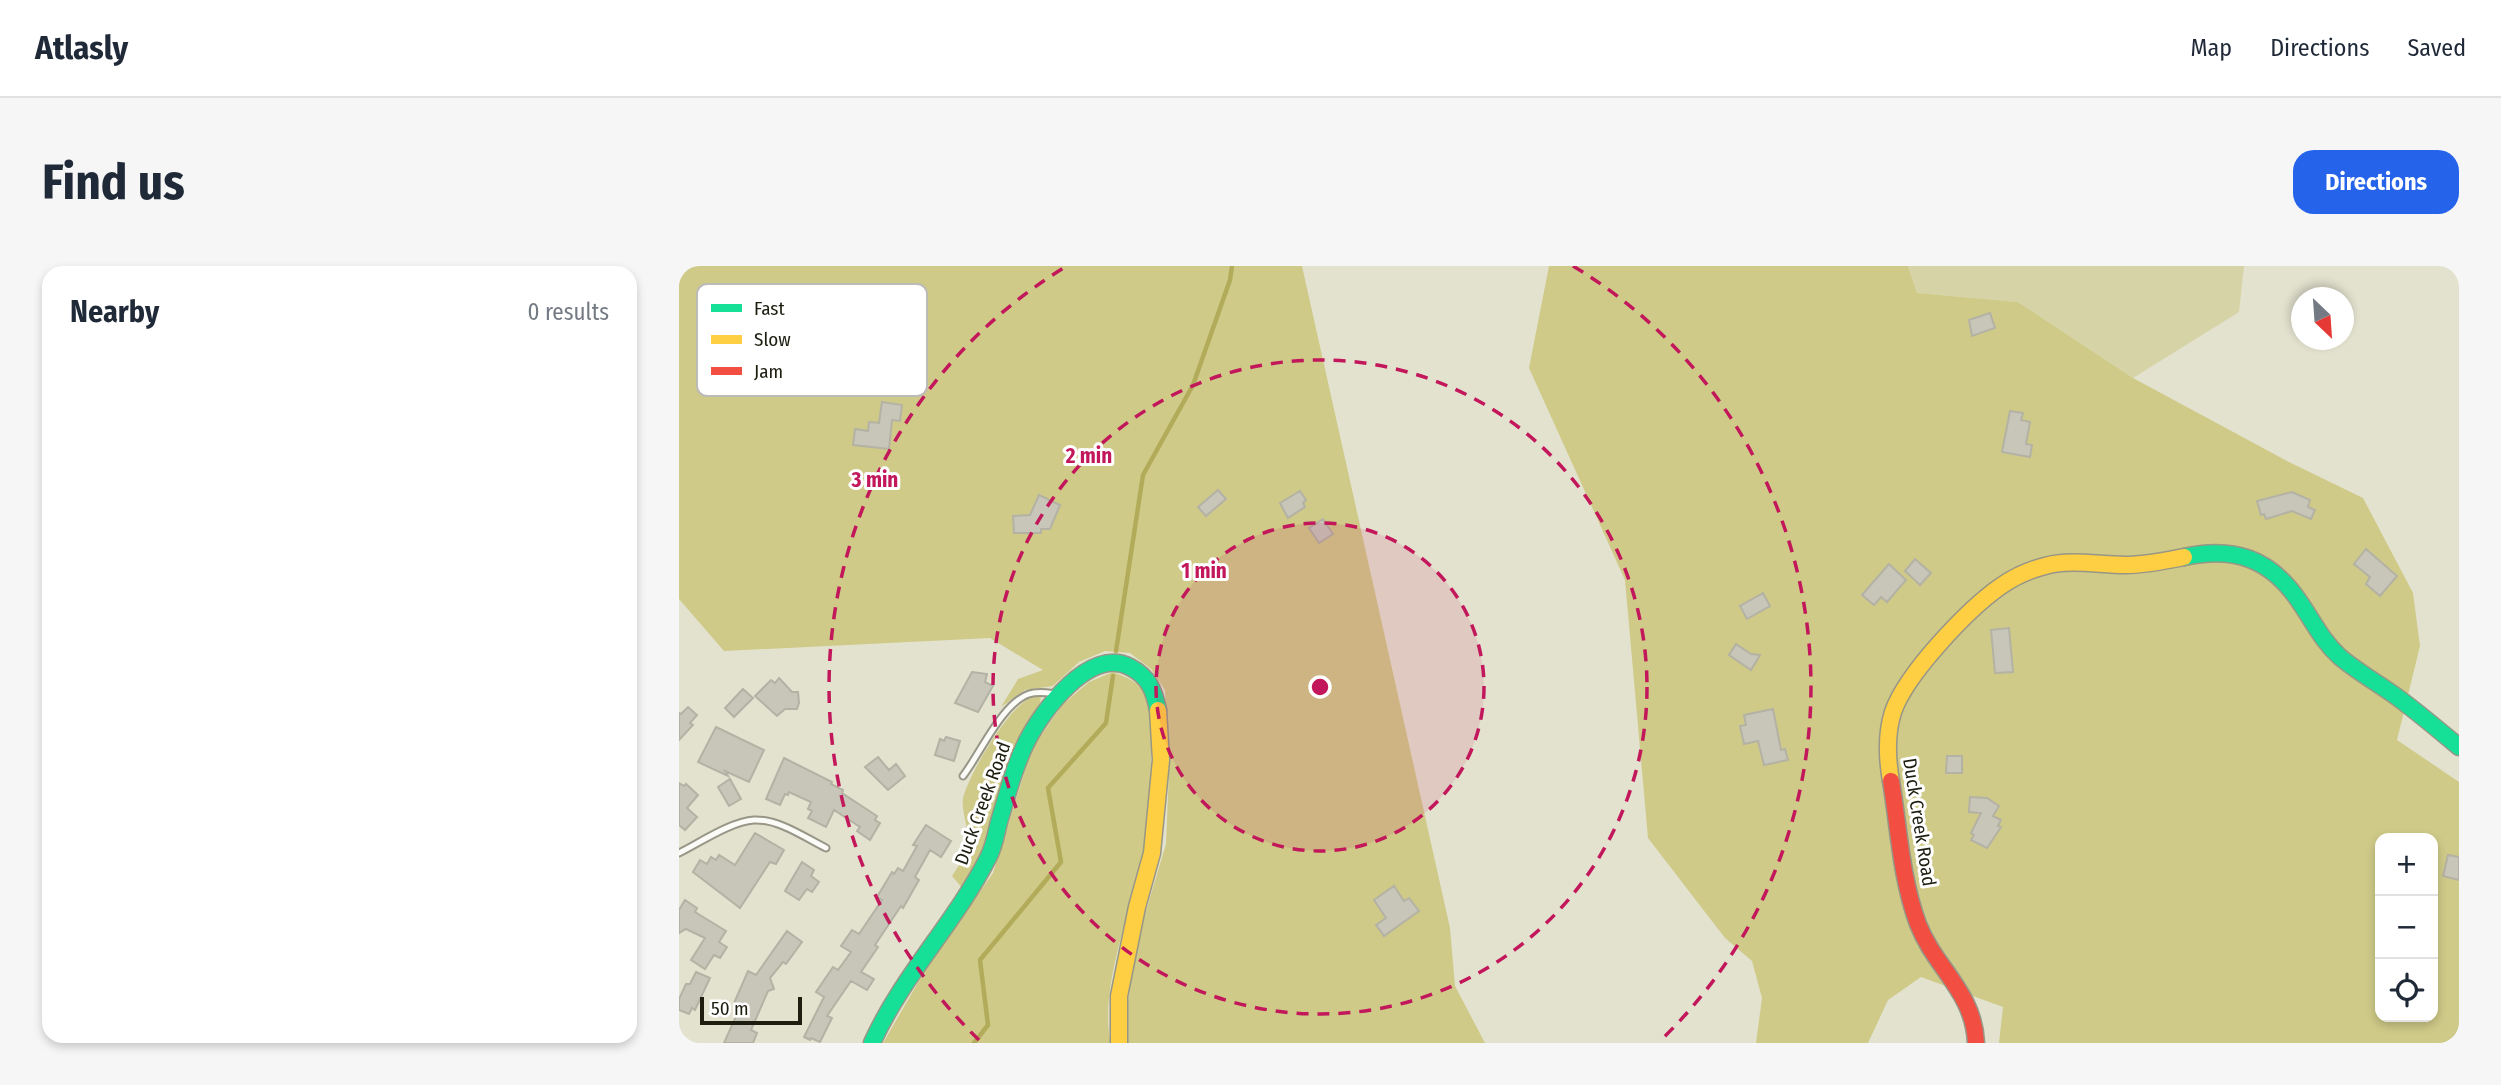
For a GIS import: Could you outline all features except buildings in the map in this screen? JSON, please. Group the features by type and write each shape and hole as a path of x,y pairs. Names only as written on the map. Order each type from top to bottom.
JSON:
{"street":[{"name":"Duck Creek Road","path":"1976,1043 1977,1035 1968,1002 1944,969 1920,928 1911,899 1898,835 1888,752 1890,727 1897,702 1924,664 1976,605 2000,586 2022,574 2049,565 2153,564 2195,554 2222,552 2247,557 2274,570 2296,593 2323,641 2348,665 2401,700 2459,747"},
{"name":"Duck Creek Road","path":"872,1043 885,1014 965,899 990,855 1027,741 1069,684 1092,668 1110,663 1126,664 1142,674 1153,688 1158,709 1161,760 1152,853 1137,907 1119,996 1119,1043"}],"lane":[{"path":"963,776 1013,704 1028,694 1061,694"},
{"path":"679,853 744,821 757,820 780,824 826,848"}],"shaded area":[{"path":"679,266 1302,266 1450,928 1455,986 1485,1043 1128,1043 1127,1009 1136,944 1166,844 1169,770 1165,690 1151,669 1130,653 1105,651 1079,662 1053,686 1025,690 1001,707 1018,679 1043,670 990,638 724,651 679,599"},
{"path":"1549,266 1908,266 1917,293 2018,302 2133,378 2289,462 2363,498 2413,593 2420,646 2397,740 2459,782 2459,1043 1999,1043 2003,1007 1921,977 1888,1000 1868,1043 1756,1043 1762,998 1752,961 1725,938 1648,838 1625,580 1529,368"},
{"path":"1908,266 2244,266 2239,312 2133,378 2018,302 1917,293"},
{"path":"1113,672 1132,681 1143,691 1149,703 1152,732 1147,830 1113,974 1108,1022 1111,1043 883,1043 930,962 993,873 1032,748 1063,704 1089,682"},
{"path":"1041,696 1040,704 1007,768 981,861 963,889 952,876 971,847 963,803 967,787 981,758 1011,714 1030,698"}],"waterway":[{"path":"1116,651 1143,475 1193,385 1230,280 1232,266"},
{"path":"974,1043 988,1025 980,960 1061,862 1048,788 1106,723 1113,676"}],"traffic: fast":[{"path":"2184,557 2219,553 2249,559 2263,565 2288,586 2323,638 2340,657 2401,700 2459,747"},
{"path":"872,1043 898,995 960,905 988,858 1022,751 1034,728 1056,699 1084,673 1099,665 1115,663 1130,667 1146,680 1158,710"}],"traffic: slow":[{"path":"1891,781 1888,737 1893,712 1900,697 1939,643 1987,596 2016,577 2055,564 2132,565 2184,557"},
{"path":"1119,1043 1119,996 1137,907 1152,853 1161,760 1158,710"}],"traffic: jam":[{"path":"1891,781 1912,907 1925,940 1968,1009 1974,1025 1976,1043"}]}
